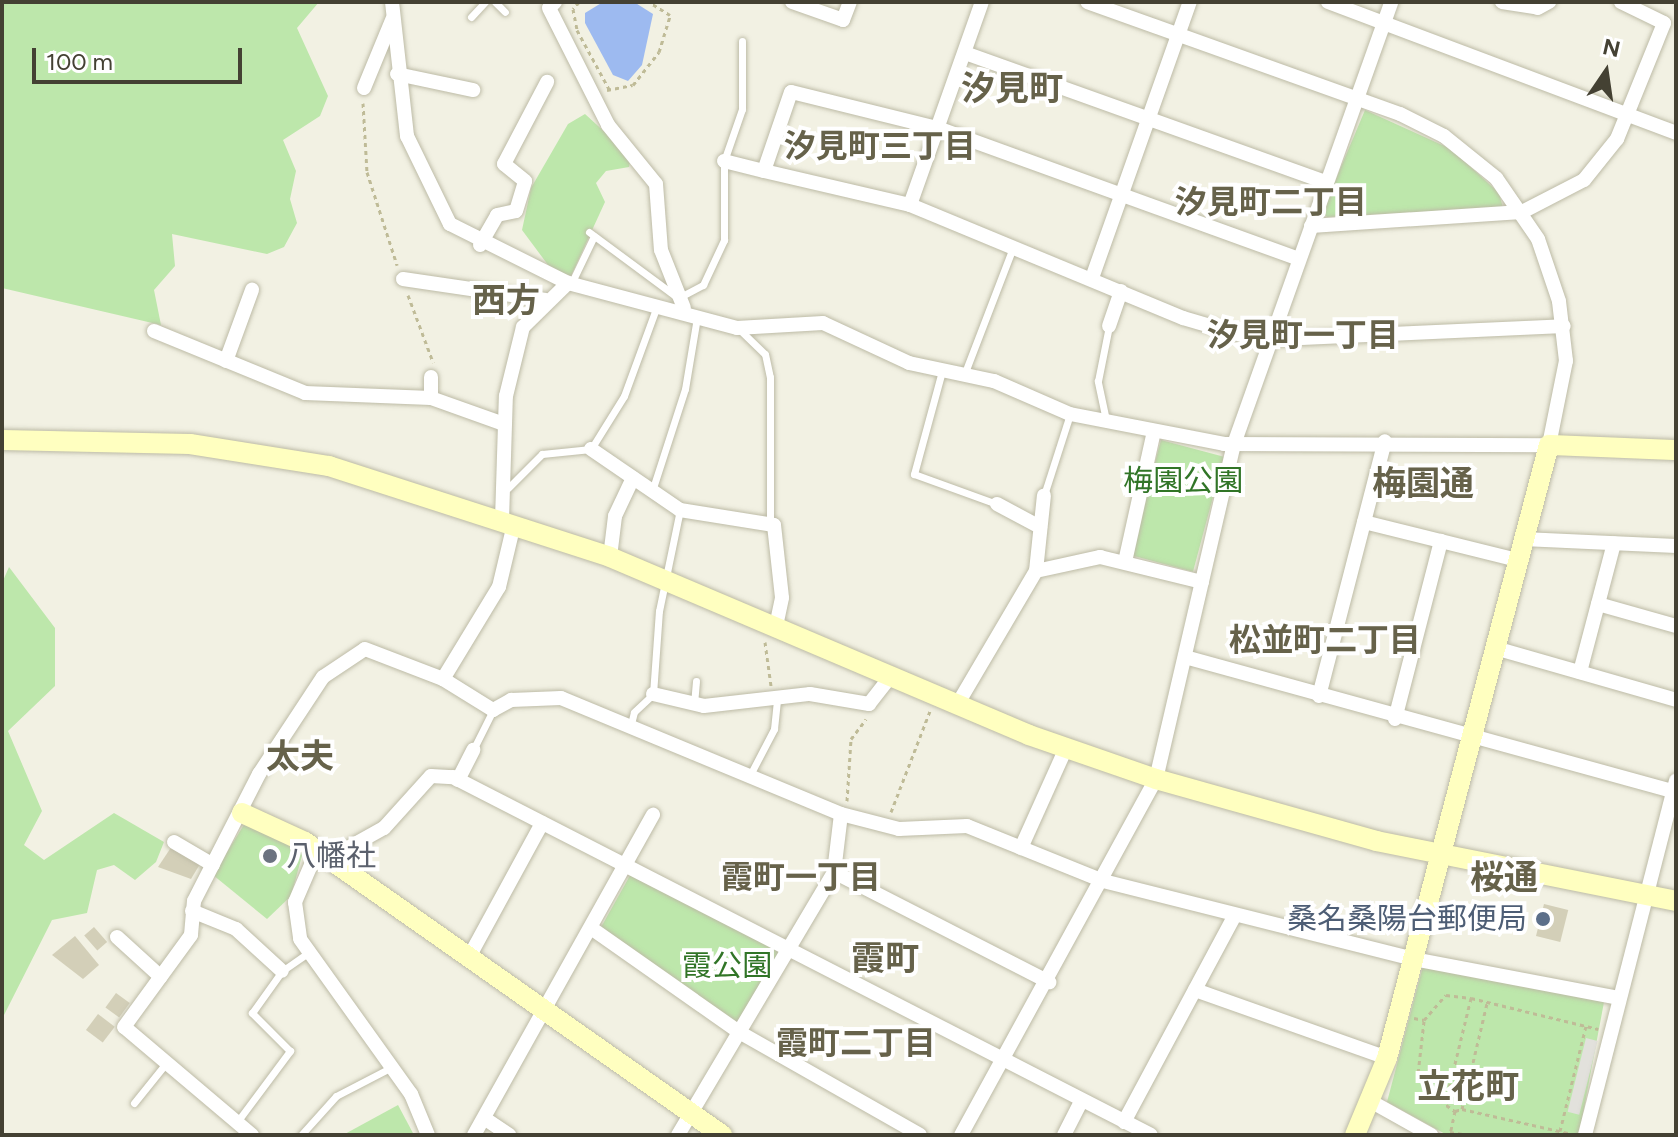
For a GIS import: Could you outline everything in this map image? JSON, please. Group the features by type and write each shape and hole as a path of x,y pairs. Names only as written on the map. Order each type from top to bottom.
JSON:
{"street":[{"path":"392,2 397,74 407,136 450,224 480,245 570,283 659,303 686,305 737,328 823,323 942,371 964,375 1070,414 1234,444 1385,441 1676,450"},
{"path":"792,2 843,20 850,2"},
{"path":"910,205 982,2"},
{"path":"1087,2 1356,99 1453,142 1522,212 1547,259 1564,326 1566,361 1549,445 1387,1058 1372,1102 1355,1135"},
{"path":"1092,278 1190,2"},
{"path":"1328,2 1676,133"},
{"path":"961,1135 1006,1061 1156,779 1234,444 1391,2"},
{"path":"1502,2 1538,8 1549,2"},
{"path":"1311,226 1522,212 1595,170 1627,113 1664,23 1621,2"},
{"path":"549,4 608,125 656,184 661,250 686,305"},
{"path":"364,88 392,20"},
{"path":"965,53 1326,182"},
{"path":"397,74 473,90"},
{"path":"480,245 497,215 516,211 525,181 504,164 547,82"},
{"path":"764,171 791,92 937,128 1299,259"},
{"path":"724,161 910,205 1015,243 1121,291 1269,342 1564,326"},
{"path":"403,279 545,300"},
{"path":"443,679 499,587 508,522 504,424 523,327 545,300 570,283"},
{"path":"226,361 252,290"},
{"path":"1109,326 1121,291"},
{"path":"154,331 321,396 431,398 504,424"},
{"path":"431,377 431,398"},
{"path":"1125,562 1154,431"},
{"path":"2,440 250,448 508,522 610,557 937,697 1066,748 1156,779 1442,854 1676,901"},
{"path":"1319,696 1385,441"},
{"path":"591,449 653,488 680,510 770,521 781,562 773,625"},
{"path":"610,557 615,516 633,478"},
{"path":"957,705 1036,571 1044,495"},
{"path":"997,504 1040,527"},
{"path":"1364,522 1518,560"},
{"path":"1523,539 1676,546"},
{"path":"1395,719 1441,541"},
{"path":"1580,672 1614,543"},
{"path":"1036,571 1086,557 1125,562 1202,582"},
{"path":"1598,604 1676,626"},
{"path":"1495,648 1676,700"},
{"path":"250,1134 124,1027 191,935 192,911 213,865 315,688 340,660 376,650 443,679 493,710 551,695 843,814 887,826 956,824 1103,881 1413,959 1615,997"},
{"path":"1185,657 1395,719 1472,734 1675,788 1642,894 1615,997 1585,1135"},
{"path":"653,694 694,704 774,696 869,704 890,677"},
{"path":"1021,848 1066,748"},
{"path":"458,780 473,750"},
{"path":"428,1135 392,1067 309,952 294,909 322,855 384,828 431,776 458,780 1151,1135"},
{"path":"242,813 322,855 689,1116 722,1135"},
{"path":"678,1135 834,872 843,814"},
{"path":"474,1135 487,1120 653,815"},
{"path":"468,959 542,823"},
{"path":"174,842 213,865"},
{"path":"834,872 1049,982"},
{"path":"192,911 236,929 282,971"},
{"path":"1124,1122 1235,915"},
{"path":"591,928 739,1032 920,1135"},
{"path":"117,937 161,977"},
{"path":"1195,990 1387,1058"},
{"path":"1064,1135 1082,1100"},
{"path":"1372,1102 1431,1135"},
{"path":"487,1120 509,1135"}],"lane":[{"path":"471,17 485,2"},
{"path":"495,2 505,12"},
{"path":"653,488 685,389 686,305 703,285 724,240 724,161 742,109 742,41"},
{"path":"570,283 592,234 686,305"},
{"path":"964,375 1015,243"},
{"path":"508,488 542,454 591,449 624,396 659,303"},
{"path":"1107,422 1098,381 1109,326"},
{"path":"737,328 768,363 770,521"},
{"path":"942,371 914,474 997,504"},
{"path":"1044,495 1070,414"},
{"path":"630,728 634,712 653,694 667,579 680,510"},
{"path":"694,704 696,681"},
{"path":"749,778 774,729 774,696"},
{"path":"473,750 493,710"},
{"path":"237,1122 290,1051 252,1013 282,971 309,952"},
{"path":"134,1103 167,1062"},
{"path":"301,1135 336,1096 392,1067"}],"path":[{"path":"579,2 573,9 577,30 609,89 622,89 659,52 670,15 649,2"},
{"path":"364,88 367,172 429,349 431,377"},
{"path":"773,625 764,639 774,696"},
{"path":"887,826 903,767 937,697"},
{"path":"843,814 851,739 869,704"},
{"path":"1572,1134 1553,1133 1462,1109 1455,1111 1445,1105 1418,1074 1424,1020 1446,995 1471,998 1598,1029"},
{"path":"1445,1105 1471,998"},
{"path":"1462,1109 1487,1002"},
{"path":"1399,1014 1424,1020"},
{"path":"1560,1132 1586,1026"},
{"path":"1455,1111 1450,1134 1468,1135"}],"green space":[{"path":"2,2 319,2 297,28 328,96 320,116 283,140 296,171 290,199 297,223 284,247 267,254 172,234 175,266 154,290 161,325 2,288"},
{"path":"1365,110 1451,149 1499,193 1503,208 1327,217 1322,212"},
{"path":"585,114 631,156 629,167 606,171 596,183 605,202 571,276 551,269 522,230 531,188 568,124"},
{"name":"梅園公園","path":"1161,440 1224,457 1193,572 1130,555"},
{"path":"9,567 55,628 55,686 8,731 42,811 24,845 44,860 114,813 164,842 156,862 135,880 114,865 97,870 87,913 52,920 2,1019 2,583"},
{"path":"245,823 303,852 291,896 267,919 213,875"},
{"name":"霞公園","path":"633,870 784,950 741,1026 600,929"},
{"path":"1423,966 1604,1002 1579,1135 1447,1135 1387,1102"},
{"path":"398,1105 414,1135 343,1135"}],"shaded area":[{"path":"1586,1038 1598,1041 1579,1115 1568,1112"}],"water":[{"path":"603,2 634,2 653,14 642,65 628,81 613,75 585,23 585,13"}],"building":[{"path":"172,846 200,864 191,879 158,867"},
{"path":"1544,904 1568,910 1560,942 1536,936"},
{"path":"94,927 107,942 97,951 84,936"},
{"path":"75,936 99,965 83,979 52,955"},
{"path":"116,993 130,1003 119,1018 105,1008"},
{"path":"98,1014 115,1027 103,1043 86,1030"}],"place":[{"name":"八幡社","path":"270,856"},
{"name":"桑名桑陽台郵便局","path":"1543,919"}],"district":[{"name":"汐見町","path":"1012,89"},
{"name":"汐見町三丁目","path":"880,146"},
{"name":"汐見町二丁目","path":"1271,202"},
{"name":"西方","path":"506,301"},
{"name":"汐見町一丁目","path":"1303,335"},
{"name":"梅園通","path":"1423,484"},
{"name":"松並町二丁目","path":"1325,640"},
{"name":"太夫","path":"300,757"},
{"name":"霞町一丁目","path":"801,877"},
{"name":"桜通","path":"1504,878"},
{"name":"霞町","path":"885,959"},
{"name":"霞町二丁目","path":"856,1043"},
{"name":"立花町","path":"1468,1087"}]}
